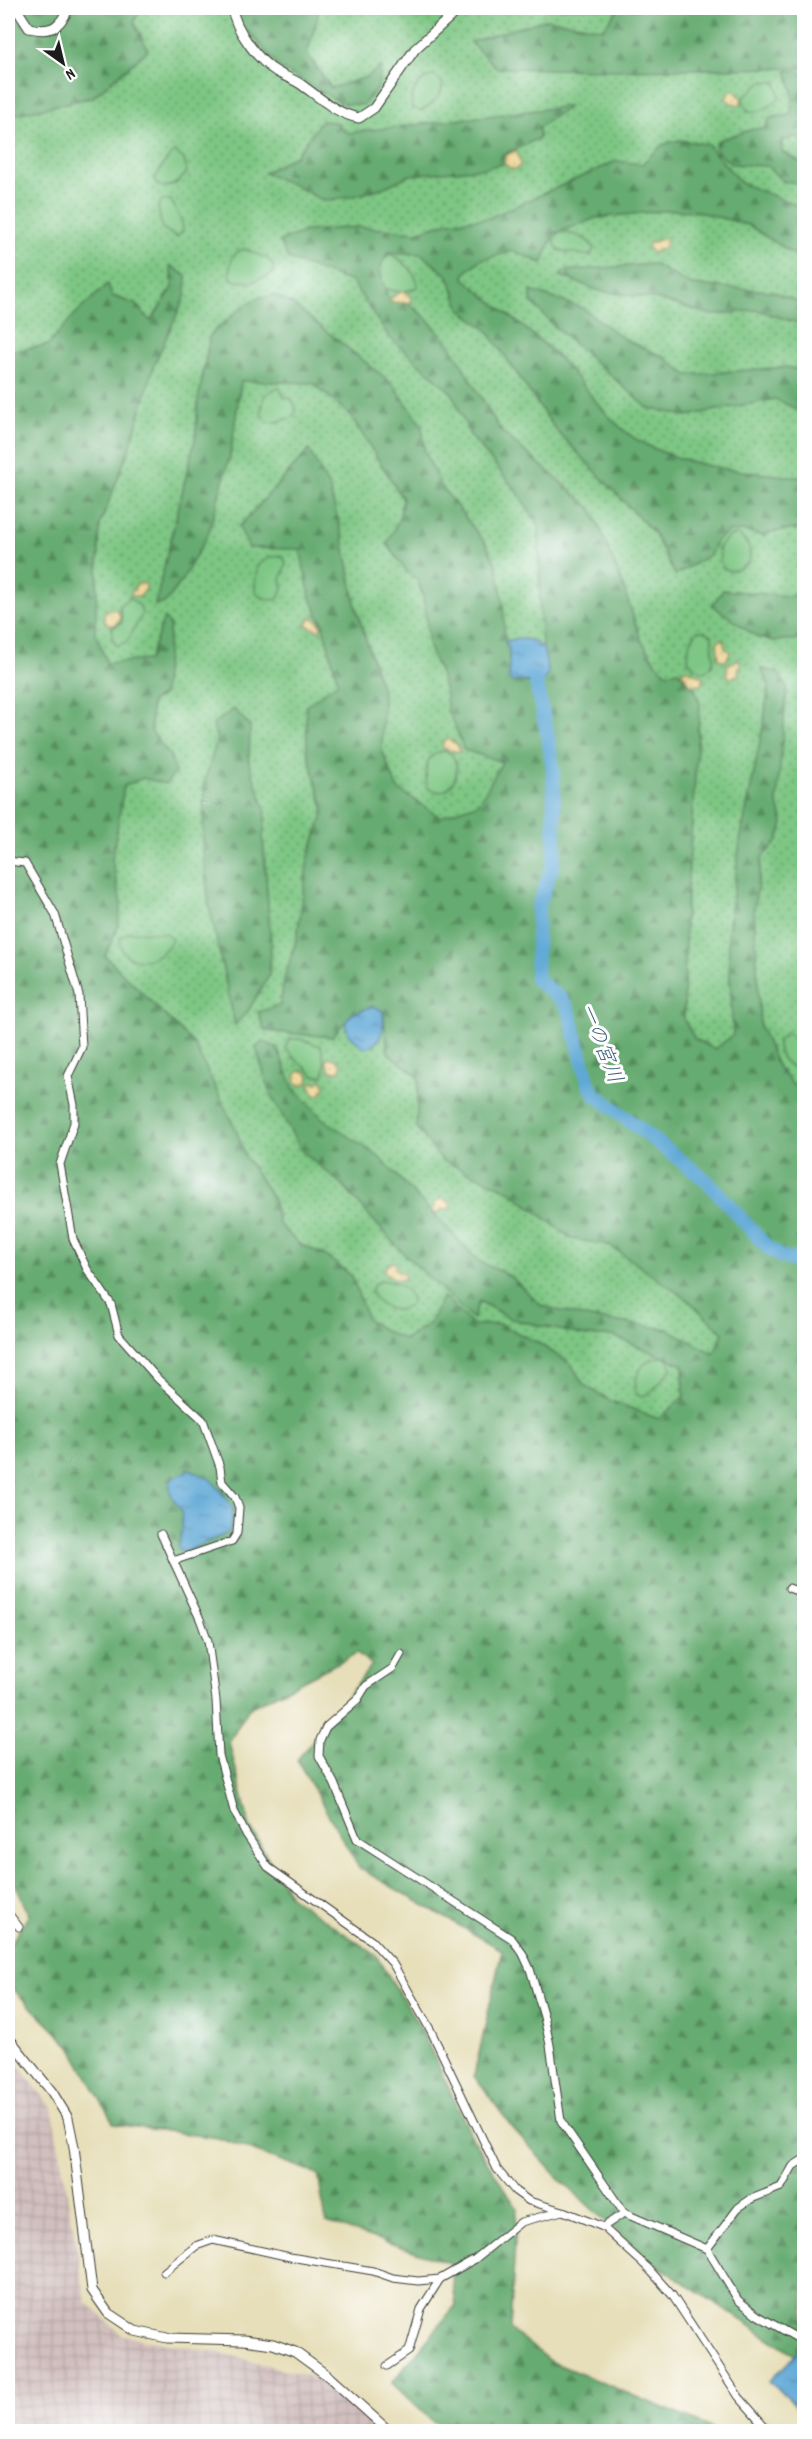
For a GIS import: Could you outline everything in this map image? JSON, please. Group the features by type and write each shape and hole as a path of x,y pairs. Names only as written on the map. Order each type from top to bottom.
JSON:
{"street":[{"path":"16,8 29,28 43,31 50,30 59,24 69,8"},
{"path":"232,8 236,21 252,48 275,71 298,82 345,115 359,118 374,108 416,49 460,8"},
{"path":"8,861 25,863 55,914 79,995 82,1047 68,1076 74,1105 74,1124 60,1164 73,1239 87,1269 111,1304 119,1335 158,1379 203,1420 220,1467 222,1482 235,1497 239,1508 237,1533 232,1541 173,1561"},
{"path":"161,1534 208,1641 216,1700 219,1755 234,1811 268,1868 372,1941 393,1964 431,2031 497,2169 515,2191 529,2201 563,2211 603,2227 648,2268 672,2295 739,2397 770,2432"},
{"path":"789,1588 804,1594"},
{"path":"401,1654 393,1668 366,1686 358,1699 326,1727 320,1740 320,1756 357,1839 512,1939 523,1954 544,2017 561,2121 624,2213 707,2249 738,2300 757,2315 804,2342"},
{"path":"8,1912 19,1926"},
{"path":"8,2037 52,2092 68,2118 74,2147 92,2290 108,2313 135,2331 167,2338 244,2340 273,2344 295,2352 328,2376 390,2432"},
{"path":"707,2249 738,2208 751,2199 781,2187 793,2166 804,2159"},
{"path":"164,2272 196,2246 213,2240 290,2257 373,2271 393,2278 418,2281 440,2279 475,2259 521,2222 563,2211"},
{"path":"603,2227 624,2213"},
{"path":"387,2366 409,2351 421,2309 440,2279"}],"shaded area":[{"path":"8,2052 52,2108 86,2302 123,2336 226,2354 323,2380 383,2431 8,2431"}],"green space":[{"path":"8,8 141,8 134,22 148,50 93,97 8,116"},
{"path":"139,8 804,8 804,1314 691,1463 432,1339 377,1338 239,1206 85,958 48,346 8,360 8,110 92,98 148,50 134,22"},
{"path":"235,8 317,8 318,16 307,54 331,88 367,77 381,66 378,88 363,105 341,103 280,68 252,35 235,21"},
{"path":"619,8 804,8 804,68 610,70 497,68 470,42 547,19 603,29"},
{"path":"786,71 798,71 804,76 804,148 800,138 794,137 782,141 782,152 804,164 804,184 783,181 767,166 732,164 717,152 715,145 719,140 753,129 765,128 770,118 790,115 792,93"},
{"path":"434,75 443,84 438,97 432,104 420,111 412,108 412,97 417,87"},
{"path":"761,82 776,82 780,97 766,109 748,111 742,99"},
{"path":"570,106 539,127 539,138 507,153 504,163 486,168 410,175 385,187 355,196 323,201 294,185 264,173 296,155 321,121 335,122 347,133"},
{"path":"679,140 707,144 741,183 804,208 804,261 748,225 695,211 670,210 596,218 554,234 542,263 513,251 480,260 465,273 464,278 551,350 608,415 641,442 700,464 804,478 804,528 771,532 764,536 744,531 728,532 717,540 710,555 675,575 654,533 555,429 487,330 461,310 448,276 421,254 388,252 383,263 383,277 385,291 391,302 410,305 441,334 461,362 501,431 592,509 622,583 641,640 655,662 667,673 678,671 695,689 700,703 685,924 684,1020 695,1039 715,1049 733,1035 728,936 740,841 769,685 761,669 777,672 787,686 777,801 783,823 778,841 762,857 754,909 760,1026 777,1066 793,1085 804,1084 804,2361 654,2263 603,2219 558,2178 512,2127 474,2076 502,1950 359,1868 297,1760 372,1665 357,1653 249,1708 229,1742 250,1827 290,1896 376,1955 420,2027 474,2141 517,2208 510,2329 552,2362 719,2431 490,2432 470,2424 433,2422 392,2383 456,2305 450,2263 326,2222 318,2174 218,2138 114,2124 71,2047 8,1984 8,1948 29,1915 8,1868 8,352 48,345 74,315 108,284 112,296 135,304 151,321 173,287 170,265 186,276 186,294 154,365 130,447 100,524 95,632 107,663 149,660 164,618 170,625 163,695 151,702 151,731 171,757 175,773 166,784 143,778 124,786 112,860 121,904 118,927 105,956 194,1044 237,1132 245,1156 273,1199 279,1224 299,1244 323,1254 352,1276 367,1319 404,1340 429,1324 443,1296 473,1325 500,1324 540,1344 571,1364 584,1385 609,1400 659,1419 684,1396 683,1365 613,1336 586,1336 511,1319 479,1301 473,1319 399,1249 342,1185 301,1150 270,1093 256,1048 263,1041 277,1048 294,1089 323,1119 378,1156 478,1261 510,1276 542,1306 590,1318 668,1329 714,1354 723,1333 688,1300 609,1245 572,1239 508,1190 443,1161 416,1128 419,1077 388,1053 383,1011 352,1014 332,1037 265,1031 258,1012 280,1005 285,976 297,937 308,859 324,811 307,750 306,706 338,682 323,626 310,596 300,549 249,548 239,527 309,450 329,487 343,539 356,607 383,694 382,750 397,788 440,817 479,803 502,762 464,750 447,710 446,695 440,674 429,647 425,605 418,580 408,573 387,544 399,519 403,499 351,416 313,383 241,381 231,451 209,532 181,582 165,603 155,605 196,435 198,401 210,335 241,308 257,298 274,295 292,304 393,384 422,426 425,452 441,486 486,544 497,566 503,602 505,642 509,649 510,679 534,684 548,671 542,645 540,613 539,526 515,489 470,435 452,393 389,337 352,282 288,259 280,241 306,231 359,227 417,232 448,222 489,218 616,161 642,164 662,145"},
{"path":"175,152 184,159 187,172 174,184 157,185 155,179 166,161"},
{"path":"162,200 171,200 182,223 183,231 176,237 162,228 158,207"},
{"path":"559,232 587,240 594,248 590,256 558,250 554,240"},
{"path":"244,249 267,258 274,267 272,274 252,282 235,281 230,276 231,263 234,256"},
{"path":"390,254 408,268 415,277 418,287 401,292 384,287 381,265"},
{"path":"653,264 691,285 772,291 804,304 804,325 757,310 712,315 656,299 600,291 560,276 564,271"},
{"path":"531,291 583,308 624,339 664,357 687,375 785,367 804,370 804,413 775,399 686,416 648,408 554,326 531,301"},
{"path":"276,388 280,389 284,397 292,399 296,410 293,417 272,422 264,418 261,413 264,396"},
{"path":"738,535 748,547 749,562 735,570 724,569 720,561 719,546 730,536"},
{"path":"283,556 286,564 281,579 283,589 277,600 262,597 255,590 258,565 270,557"},
{"path":"723,590 788,596 804,593 804,639 774,641 757,637 712,605"},
{"path":"130,598 140,606 142,614 127,642 117,646 112,638 112,628 122,622 120,605"},
{"path":"697,631 704,631 712,635 714,656 712,665 704,672 694,667 688,660 689,644"},
{"path":"234,709 250,726 249,763 266,812 263,838 271,943 269,976 248,1011 235,1025 209,905 203,851 204,784 217,740 213,724"},
{"path":"446,751 456,764 453,781 446,790 440,792 427,788 426,769 430,758 439,752"},
{"path":"129,932 165,933 172,939 167,948 159,954 141,960 133,959 121,948 120,938"},
{"path":"787,1032 804,1048 803,1071 792,1067 781,1057 778,1041"},
{"path":"289,1039 300,1039 321,1046 325,1066 323,1076 314,1076 292,1056 286,1048"},
{"path":"382,1280 407,1290 411,1305 394,1310 378,1302 371,1292 374,1284"},
{"path":"663,1357 669,1361 672,1368 654,1389 644,1396 636,1394 635,1387 640,1369 644,1364"}],"sand":[{"path":"735,91 742,99 740,105 726,99 729,92"},
{"path":"516,150 521,164 516,169 511,169 504,163 504,160 507,155"},
{"path":"664,238 667,242 664,248 653,253 648,248 648,244"},
{"path":"402,291 412,300 408,303 391,302 389,299"},
{"path":"145,583 146,589 139,597 130,595 137,584"},
{"path":"109,609 115,609 120,617 118,623 109,625 104,620 104,614"},
{"path":"311,617 321,626 319,631 306,625"},
{"path":"721,639 724,641 725,648 730,652 726,661 719,659 717,643"},
{"path":"738,659 741,663 738,670 739,675 731,678 727,676 727,665"},
{"path":"686,669 703,677 702,684 691,685 681,672"},
{"path":"447,739 457,744 460,752 444,749 442,744"},
{"path":"328,1057 341,1064 340,1070 334,1072 330,1070 326,1062"},
{"path":"302,1071 307,1073 309,1078 307,1083 302,1085 297,1083 295,1078 297,1073"},
{"path":"322,1080 325,1087 315,1096 310,1085"},
{"path":"440,1199 451,1203 450,1209 433,1213 435,1202"},
{"path":"392,1262 395,1263 396,1270 403,1273 405,1277 401,1280 384,1272 385,1267"}],"water":[{"path":"518,638 535,641 539,647 543,647 548,671 546,679 533,682 509,680 509,649 505,642"},
{"path":"373,1006 383,1011 383,1029 375,1043 364,1048 348,1034 345,1022 352,1014"},
{"path":"188,1468 212,1480 233,1508 228,1533 182,1553 178,1547 182,1529 181,1509 172,1496 170,1480 186,1473"},
{"path":"802,2348 804,2349 804,2416 789,2398 769,2382"}],"waterway":[{"name":"一の宮川","path":"536,683 553,770 555,850 553,865 538,907 536,979 563,1001 569,1011 589,1084 595,1094 706,1180 768,1248 780,1256 804,1264"}]}
